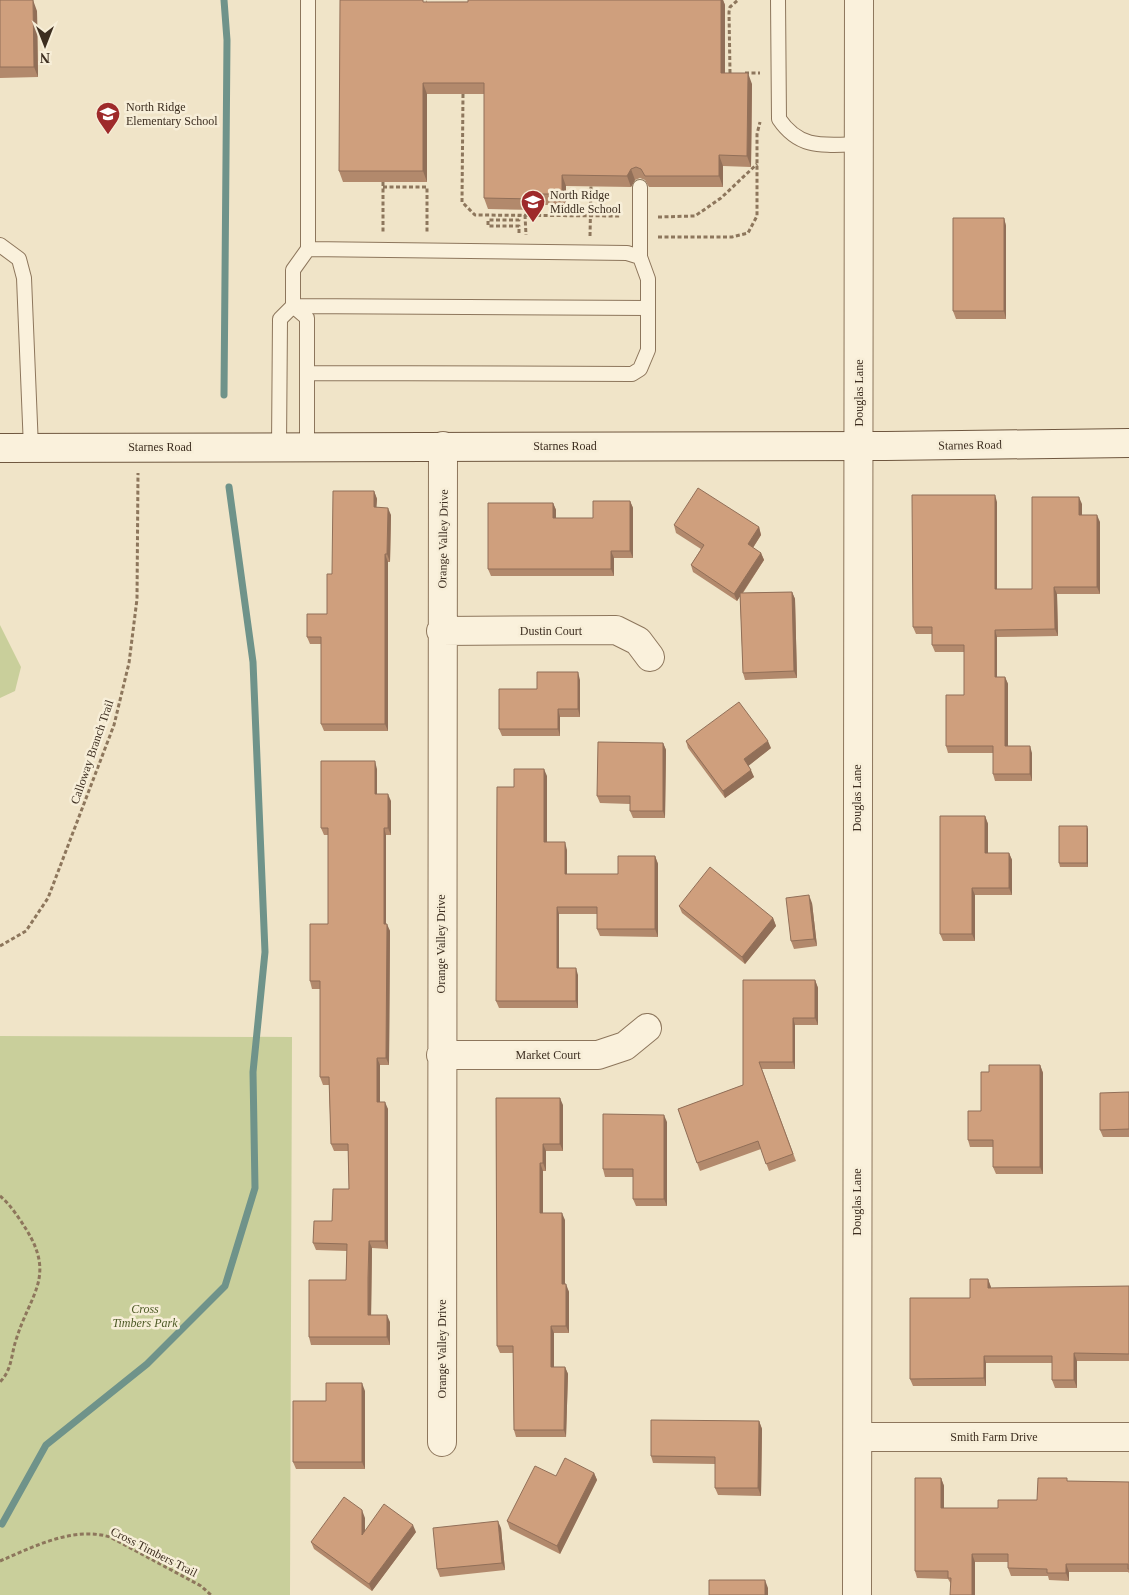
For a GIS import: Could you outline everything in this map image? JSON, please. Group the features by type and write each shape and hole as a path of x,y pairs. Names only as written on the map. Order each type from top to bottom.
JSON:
{"street":[{"name":"Douglas Lane","path":"857,1595 859,0"},
{"name":"Starnes Road","path":"0,448 859,446 1129,443"},
{"name":"Orange Valley Drive","path":"442,1442 443,446"},
{"name":"Dustin Court","path":"442,631 616,630 638,641 650,657"},
{"name":"Market Court","path":"441,1055 598,1055 625,1046 647,1028"},
{"name":"Smith Farm Drive","path":"858,1436 1129,1437"}],"lane":[{"path":"278,446 280,319 293,306 293,270 308,249 308,0"},
{"path":"778,0 779,119 789,133 807,143 859,144"},
{"path":"307,373 632,374 640,369 648,350 648,279 640,257 640,187"},
{"path":"0,246 20,259 24,278 30,448"},
{"path":"308,249 627,253 640,257"},
{"path":"293,306 648,308"},
{"path":"293,306 307,318 307,446"}],"path":[{"path":"730,74 729,12 730,7 738,0"},
{"path":"725,74 760,74"},
{"path":"463,94 462,202 475,215 695,216 721,198 757,163"},
{"path":"640,237 732,237 748,233 757,216 757,134 760,122"},
{"path":"392,236 383,236 383,184 427,187 427,236"},
{"path":"590,227 591,186"},
{"path":"519,215 519,220 488,220 488,226 519,226 519,236 535,236"},
{"path":"526,215 526,226"},
{"path":"581,236 600,236"},
{"name":"Calloway Branch Trail","path":"0,946 26,931 48,898 114,725 129,663 137,599 138,447"},
{"path":"0,1196 20,1220 35,1243 41,1262 40,1280 34,1298 15,1342 13,1359 0,1382"},
{"name":"Cross Timbers Trail","path":"0,1561 73,1534 96,1533 110,1537 201,1586 211,1595"}],"green space":[{"path":"0,625 21,667 15,691 0,698"},
{"name":"Cross Timbers Park","path":"0,1036 292,1037 290,1595 0,1595"}],"building":[{"path":"0,0 33,0 34,67 0,67"},
{"path":"340,0 468,2 468,0 721,0 721,73 748,73 747,156 719,155 719,176 645,176 641,169 636,167 631,169 627,176 562,175 562,194 533,194 533,199 484,198 484,83 423,83 423,171 339,171"},
{"path":"953,218 1004,218 1004,311 953,311"},
{"path":"698,488 759,527 748,544 761,553 734,594 691,565 704,545 674,525"},
{"path":"333,491 374,491 374,507 388,508 387,554 385,554 385,724 321,724 321,637 307,637 307,614 327,614 327,574 332,574"},
{"path":"912,495 995,495 995,589 1032,589 1032,497 1079,497 1079,515 1097,515 1097,587 1054,587 1055,629 995,630 995,677 1005,677 1005,746 1030,746 1030,774 993,774 993,746 946,746 946,695 964,695 964,645 932,645 932,627 913,627"},
{"path":"593,501 630,501 630,551 611,551 611,569 488,569 488,503 553,503 553,518 593,518"},
{"path":"792,592 794,671 743,673 740,593"},
{"path":"537,672 578,672 578,709 558,709 558,729 499,729 499,689 537,689"},
{"path":"739,702 768,741 744,759 751,770 723,791 686,741"},
{"path":"598,742 663,743 663,811 630,811 630,796 597,796"},
{"path":"321,761 375,761 375,794 388,794 388,828 384,828 384,924 387,924 386,1058 377,1058 377,1102 385,1102 385,1241 369,1241 368,1278 368,1315 387,1315 387,1337 309,1337 309,1280 346,1280 347,1244 313,1243 314,1221 332,1221 333,1189 349,1189 348,1144 331,1144 329,1077 320,1077 320,981 310,981 310,924 328,924 328,828 321,828"},
{"path":"514,769 544,769 544,842 565,842 565,874 618,874 618,856 655,856 655,929 597,929 597,907 557,907 557,968 576,968 576,1001 496,1001 497,787 514,787"},
{"path":"940,816 985,816 985,853 1009,853 1009,888 972,888 972,934 940,934"},
{"path":"1059,826 1087,826 1087,863 1059,863"},
{"path":"710,867 773,918 742,957 679,906"},
{"path":"809,895 814,939 791,941 786,898"},
{"path":"743,980 815,980 815,1018 793,1018 793,1062 759,1062 793,1154 766,1164 758,1141 697,1163 678,1109 743,1085"},
{"path":"989,1065 1040,1065 1040,1167 993,1167 993,1140 968,1140 968,1111 981,1111 981,1072 989,1072"},
{"path":"1129,1092 1129,1129 1100,1130 1100,1093"},
{"path":"496,1098 560,1098 560,1144 543,1144 543,1163 540,1163 540,1213 562,1213 562,1284 566,1284 566,1326 551,1326 551,1367 565,1367 564,1430 514,1430 513,1346 497,1346"},
{"path":"603,1114 664,1115 664,1199 633,1199 633,1169 603,1169"},
{"path":"970,1279 988,1279 988,1288 1129,1286 1129,1354 1074,1353 1074,1380 1052,1380 1052,1356 984,1356 984,1378 910,1379 910,1298 970,1298"},
{"path":"326,1383 362,1383 362,1462 293,1462 293,1401 326,1401"},
{"path":"651,1420 759,1421 758,1488 715,1488 715,1457 651,1456"},
{"path":"565,1458 594,1473 557,1546 507,1521 535,1466 556,1476"},
{"path":"915,1478 941,1478 941,1508 998,1508 998,1500 1037,1500 1038,1478 1067,1478 1067,1481 1129,1482 1129,1569 1128,1564 1066,1564 1066,1573 1047,1573 1047,1569 1008,1568 1008,1554 972,1554 972,1595 950,1595 951,1578 948,1578 948,1571 915,1571"},
{"path":"344,1497 362,1510 362,1535 384,1504 413,1525 369,1584 311,1542"},
{"path":"498,1521 502,1563 437,1569 433,1528"},
{"path":"709,1580 765,1580 765,1595 709,1595"}],"waterway":[{"path":"224,0 227,40 224,395"},
{"path":"2,1524 46,1445 147,1364 225,1286 255,1188 253,1072 265,952 253,662 229,487"}],"place":[{"name":"North Ridge Elementary School","path":"108,135"},
{"name":"North Ridge Middle School","path":"533,223"}]}
